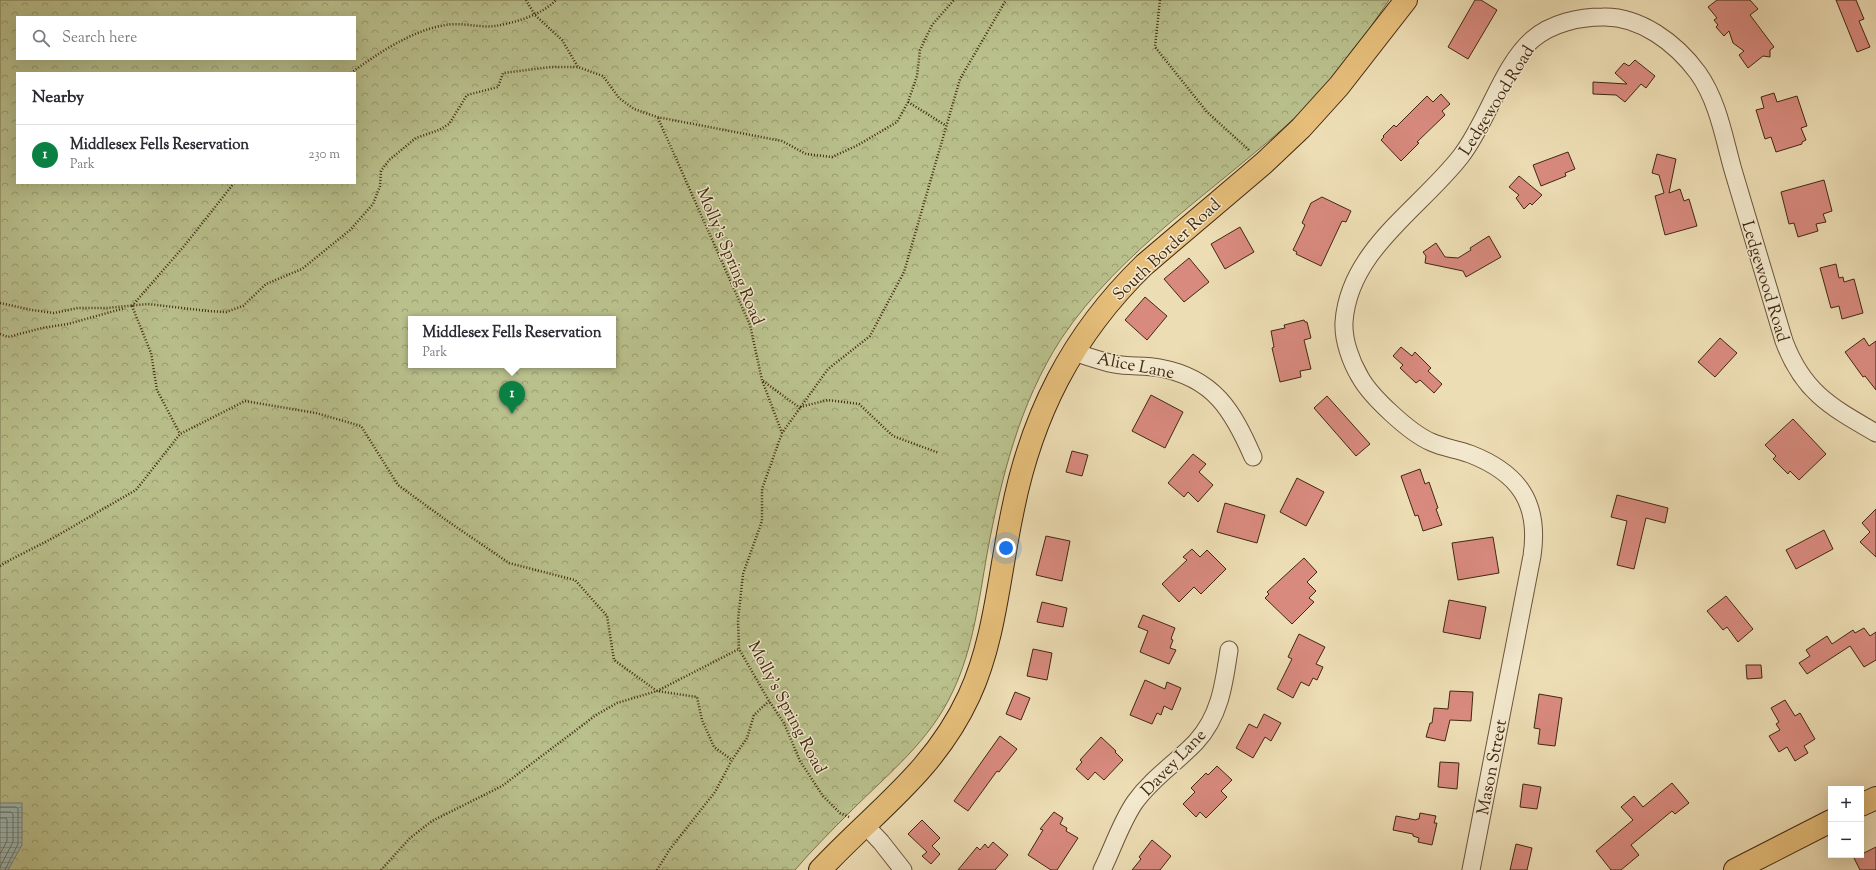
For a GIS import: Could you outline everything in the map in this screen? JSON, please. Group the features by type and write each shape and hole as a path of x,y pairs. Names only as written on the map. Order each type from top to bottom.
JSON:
{"main road":[{"name":"South Border Road","path":"820,870 899,793 934,755 949,734 977,677 995,610 1012,512 1036,426 1049,395 1073,352 1095,318 1126,282 1166,245 1264,163 1301,128 1339,86 1406,0"},
{"path":"1864,804 1876,798"},
{"path":"1735,870 1829,822"}],"street":[{"name":"Ledgewood Road","path":"1511,664 1534,545 1533,516 1524,494 1507,475 1488,462 1467,453 1429,441 1409,428 1392,413 1360,379 1346,340 1344,323 1348,300 1357,277 1379,243 1407,212 1447,173 1465,152 1509,71 1524,49 1538,36 1560,24 1592,17 1611,16 1629,19 1649,29 1684,57 1698,74 1718,116 1789,354 1800,374 1824,401 1835,410 1870,430"},
{"name":"Alice Lane","path":"1073,352 1114,364 1171,370 1202,384 1218,397 1240,426 1253,457"},
{"name":"Davey Lane","path":"1102,870 1124,821 1134,803 1157,777 1195,743 1211,722 1224,690 1229,650"},
{"name":"Mason Street","path":"1471,870 1511,664"},
{"path":"865,825 881,842 903,870"}],"path":[{"path":"526,0 535,15 562,40 578,67"},
{"path":"352,72 384,49 432,28 447,24 494,26 535,15 549,7 556,0"},
{"path":"0,302 32,310 54,313 78,308 148,304 226,312 243,306 266,284 302,269 350,230 374,204 380,186 381,171 389,160 416,138 439,130 449,124 467,94 498,87 503,73 551,67 578,67 603,76 619,98 634,109 657,118 782,141 806,154 832,157 858,145 896,122 908,102 918,76 920,50 932,24 954,0"},
{"path":"782,433 828,369 870,336 904,272 928,194 945,125 960,79 1006,0"},
{"path":"1160,0 1155,48 1207,112 1264,163"},
{"path":"908,102 945,125"},
{"name":"Molly's Spring Road","path":"657,118 750,325 762,380 782,433 762,489 762,521 743,574 738,620 739,649 769,701 784,723 800,761 823,796 840,813 865,825"},
{"path":"0,334 8,337 42,328 68,324 132,306 185,245 233,184"},
{"path":"132,306 152,353 157,390 180,434"},
{"path":"762,380 800,408"},
{"path":"800,408 828,400 859,404 893,436 939,453"},
{"path":"0,566 53,538 136,490 180,434 245,401 316,413 361,426 398,485 509,563 575,580 607,616 614,660 657,691 697,697 702,720 714,747 732,760"},
{"path":"381,870 410,838 432,821 502,786 596,715 618,703 657,691 739,649"},
{"path":"657,870 670,849 715,792 732,760 747,738 754,715 769,701"}],"green space":[{"path":"0,0 1389,0 1335,75 1311,102 1268,142 1172,221 1112,276 1085,307 1061,339 1046,364 1034,389 1023,416 1005,470 992,526 978,606 966,658 960,675 944,709 933,726 908,756 829,833 795,870 0,870"}],"water":[{"path":"0,803 22,803 22,845 8,870 0,870"}],"building":[{"path":"1475,0 1481,0 1497,10 1468,59 1448,47"},
{"path":"1717,0 1750,0 1758,9 1750,15 1774,47 1770,50 1770,57 1763,56 1748,68 1739,55 1744,51 1733,43 1729,31 1724,36 1716,27 1718,25 1714,20 1717,18 1708,7"},
{"path":"1836,0 1856,0 1864,19 1859,21 1870,47 1857,52"},
{"path":"1635,60 1655,76 1646,88 1641,84 1625,102 1616,95 1593,94 1593,82 1627,84 1615,73 1624,63 1629,66"},
{"path":"1774,93 1777,102 1797,96 1807,126 1801,128 1806,140 1802,142 1802,144 1776,152 1771,137 1765,139 1756,110 1764,108 1761,97"},
{"path":"1441,94 1450,104 1442,111 1445,115 1417,142 1419,143 1401,161 1381,140 1384,137 1383,136 1394,125 1396,127 1427,96 1433,102"},
{"path":"1568,152 1575,169 1565,173 1566,176 1541,186 1533,165"},
{"path":"1657,154 1676,159 1669,193 1680,189 1684,201 1689,199 1697,226 1665,235 1655,196 1664,193 1659,175 1652,173"},
{"path":"1519,176 1542,195 1532,205 1530,203 1524,209 1516,198 1519,195 1509,187"},
{"path":"1824,180 1832,211 1823,214 1826,222 1816,224 1818,231 1798,237 1794,223 1789,224 1781,192"},
{"path":"1322,197 1351,211 1346,222 1342,221 1321,266 1296,254 1297,252 1293,250 1305,225 1302,223 1311,203"},
{"path":"1240,227 1254,252 1225,269 1211,244"},
{"path":"1489,236 1501,257 1466,277 1463,271 1425,263 1426,256 1423,252 1436,243 1445,257 1458,258 1471,250 1470,248"},
{"path":"1189,258 1209,282 1184,302 1164,279"},
{"path":"1836,264 1839,278 1843,277 1844,282 1854,279 1863,313 1842,319 1839,306 1831,308 1820,268"},
{"path":"1145,297 1167,316 1147,340 1125,320"},
{"path":"1304,320 1307,322 1311,338 1304,340 1311,369 1300,371 1301,377 1280,382 1272,348 1274,347 1271,331 1285,328 1284,325"},
{"path":"1720,338 1737,353 1715,377 1698,362"},
{"path":"1864,338 1869,346 1876,341 1876,390 1865,376 1863,377 1845,352"},
{"path":"1401,347 1412,356 1415,352 1431,368 1428,371 1442,384 1434,393 1420,380 1416,383 1400,368 1403,365 1393,356"},
{"path":"1151,395 1183,412 1165,448 1132,431"},
{"path":"1327,396 1370,444 1356,456 1314,408"},
{"path":"1793,419 1826,454 1799,480 1790,471 1788,474 1773,459 1776,456 1765,445"},
{"path":"1072,451 1088,455 1082,476 1066,472"},
{"path":"1193,454 1206,464 1199,472 1213,485 1198,502 1188,492 1184,497 1168,483"},
{"path":"1420,469 1425,484 1429,482 1442,525 1423,531 1418,515 1415,516 1401,476"},
{"path":"1297,478 1324,492 1306,526 1280,512"},
{"path":"1617,495 1668,508 1665,523 1646,518 1634,569 1617,565 1627,521 1611,517"},
{"path":"1225,503 1265,515 1257,543 1217,532"},
{"path":"1876,509 1876,557 1860,542 1870,532 1862,523"},
{"path":"1824,530 1833,549 1796,569 1786,550"},
{"path":"1046,536 1070,541 1062,581 1036,575"},
{"path":"1493,537 1499,573 1458,580 1452,543"},
{"path":"1192,549 1200,557 1207,550 1226,569 1201,594 1194,587 1179,602 1162,584 1187,560 1183,557"},
{"path":"1304,558 1317,572 1307,582 1316,591 1309,598 1314,602 1292,624 1265,598 1269,594 1267,592"},
{"path":"1726,596 1753,629 1738,642 1727,627 1723,630 1707,611"},
{"path":"1449,600 1486,607 1480,639 1443,632"},
{"path":"1042,602 1067,608 1063,627 1037,622"},
{"path":"1143,615 1175,628 1171,639 1173,640 1170,648 1176,650 1169,664 1140,652 1148,631 1138,627"},
{"path":"1864,628 1870,636 1876,632 1876,660 1864,667 1850,646 1807,674 1799,663 1810,656 1806,650 1827,636 1832,644 1853,630 1855,633"},
{"path":"1299,634 1325,647 1316,664 1323,667 1317,680 1313,678 1309,686 1301,682 1293,698 1277,689 1292,659 1288,657"},
{"path":"1033,649 1052,653 1047,680 1027,676"},
{"path":"1746,665 1761,665 1762,678 1747,679"},
{"path":"1145,680 1165,689 1167,682 1181,688 1172,710 1164,706 1161,715 1157,713 1152,724 1130,715"},
{"path":"1450,691 1473,692 1471,721 1450,720 1445,741 1426,737 1430,723 1432,723 1434,708 1448,709"},
{"path":"1015,692 1030,698 1021,720 1006,714"},
{"path":"1539,694 1562,698 1555,746 1538,744 1540,729 1534,728"},
{"path":"1785,700 1795,716 1800,713 1815,739 1804,746 1808,753 1795,761 1787,747 1779,752 1769,736 1780,730 1776,724 1779,722 1771,708"},
{"path":"1264,714 1281,723 1271,741 1265,737 1253,758 1236,748 1249,724 1257,728"},
{"path":"1000,736 1017,749 999,772 997,771 968,811 954,801"},
{"path":"1101,737 1123,760 1104,780 1095,772 1088,780 1076,769 1082,762 1080,760"},
{"path":"1440,762 1459,763 1457,789 1438,787"},
{"path":"1217,766 1232,780 1221,791 1227,797 1206,818 1200,812 1196,817 1183,804 1195,792 1191,788 1206,773 1208,775"},
{"path":"1672,783 1689,803 1675,814 1672,811 1631,845 1639,855 1621,870 1611,870 1596,851 1633,820 1621,807 1634,796 1643,807"},
{"path":"1523,784 1541,787 1537,809 1520,807"},
{"path":"1054,812 1063,818 1060,824 1067,828 1066,831 1078,838 1057,870 1051,870 1028,855 1043,830 1040,829"},
{"path":"1420,813 1436,816 1434,823 1437,823 1432,845 1418,842 1419,838 1413,836 1413,834 1393,830 1396,816 1416,820 1419,819"},
{"path":"922,820 940,838 932,846 940,854 931,864 922,856 927,852 908,834"},
{"path":"1152,840 1171,856 1160,870 1132,870 1141,859 1139,857"},
{"path":"993,842 1008,855 995,870 958,870 977,847 980,850 985,844 988,848"},
{"path":"1516,844 1532,848 1527,870 1510,870"},
{"path":"1876,847 1876,870 1860,870 1854,858 1864,858 1864,853"}],"place":[{"name":"Middlesex Fells Reservation","path":"512,414"}]}
